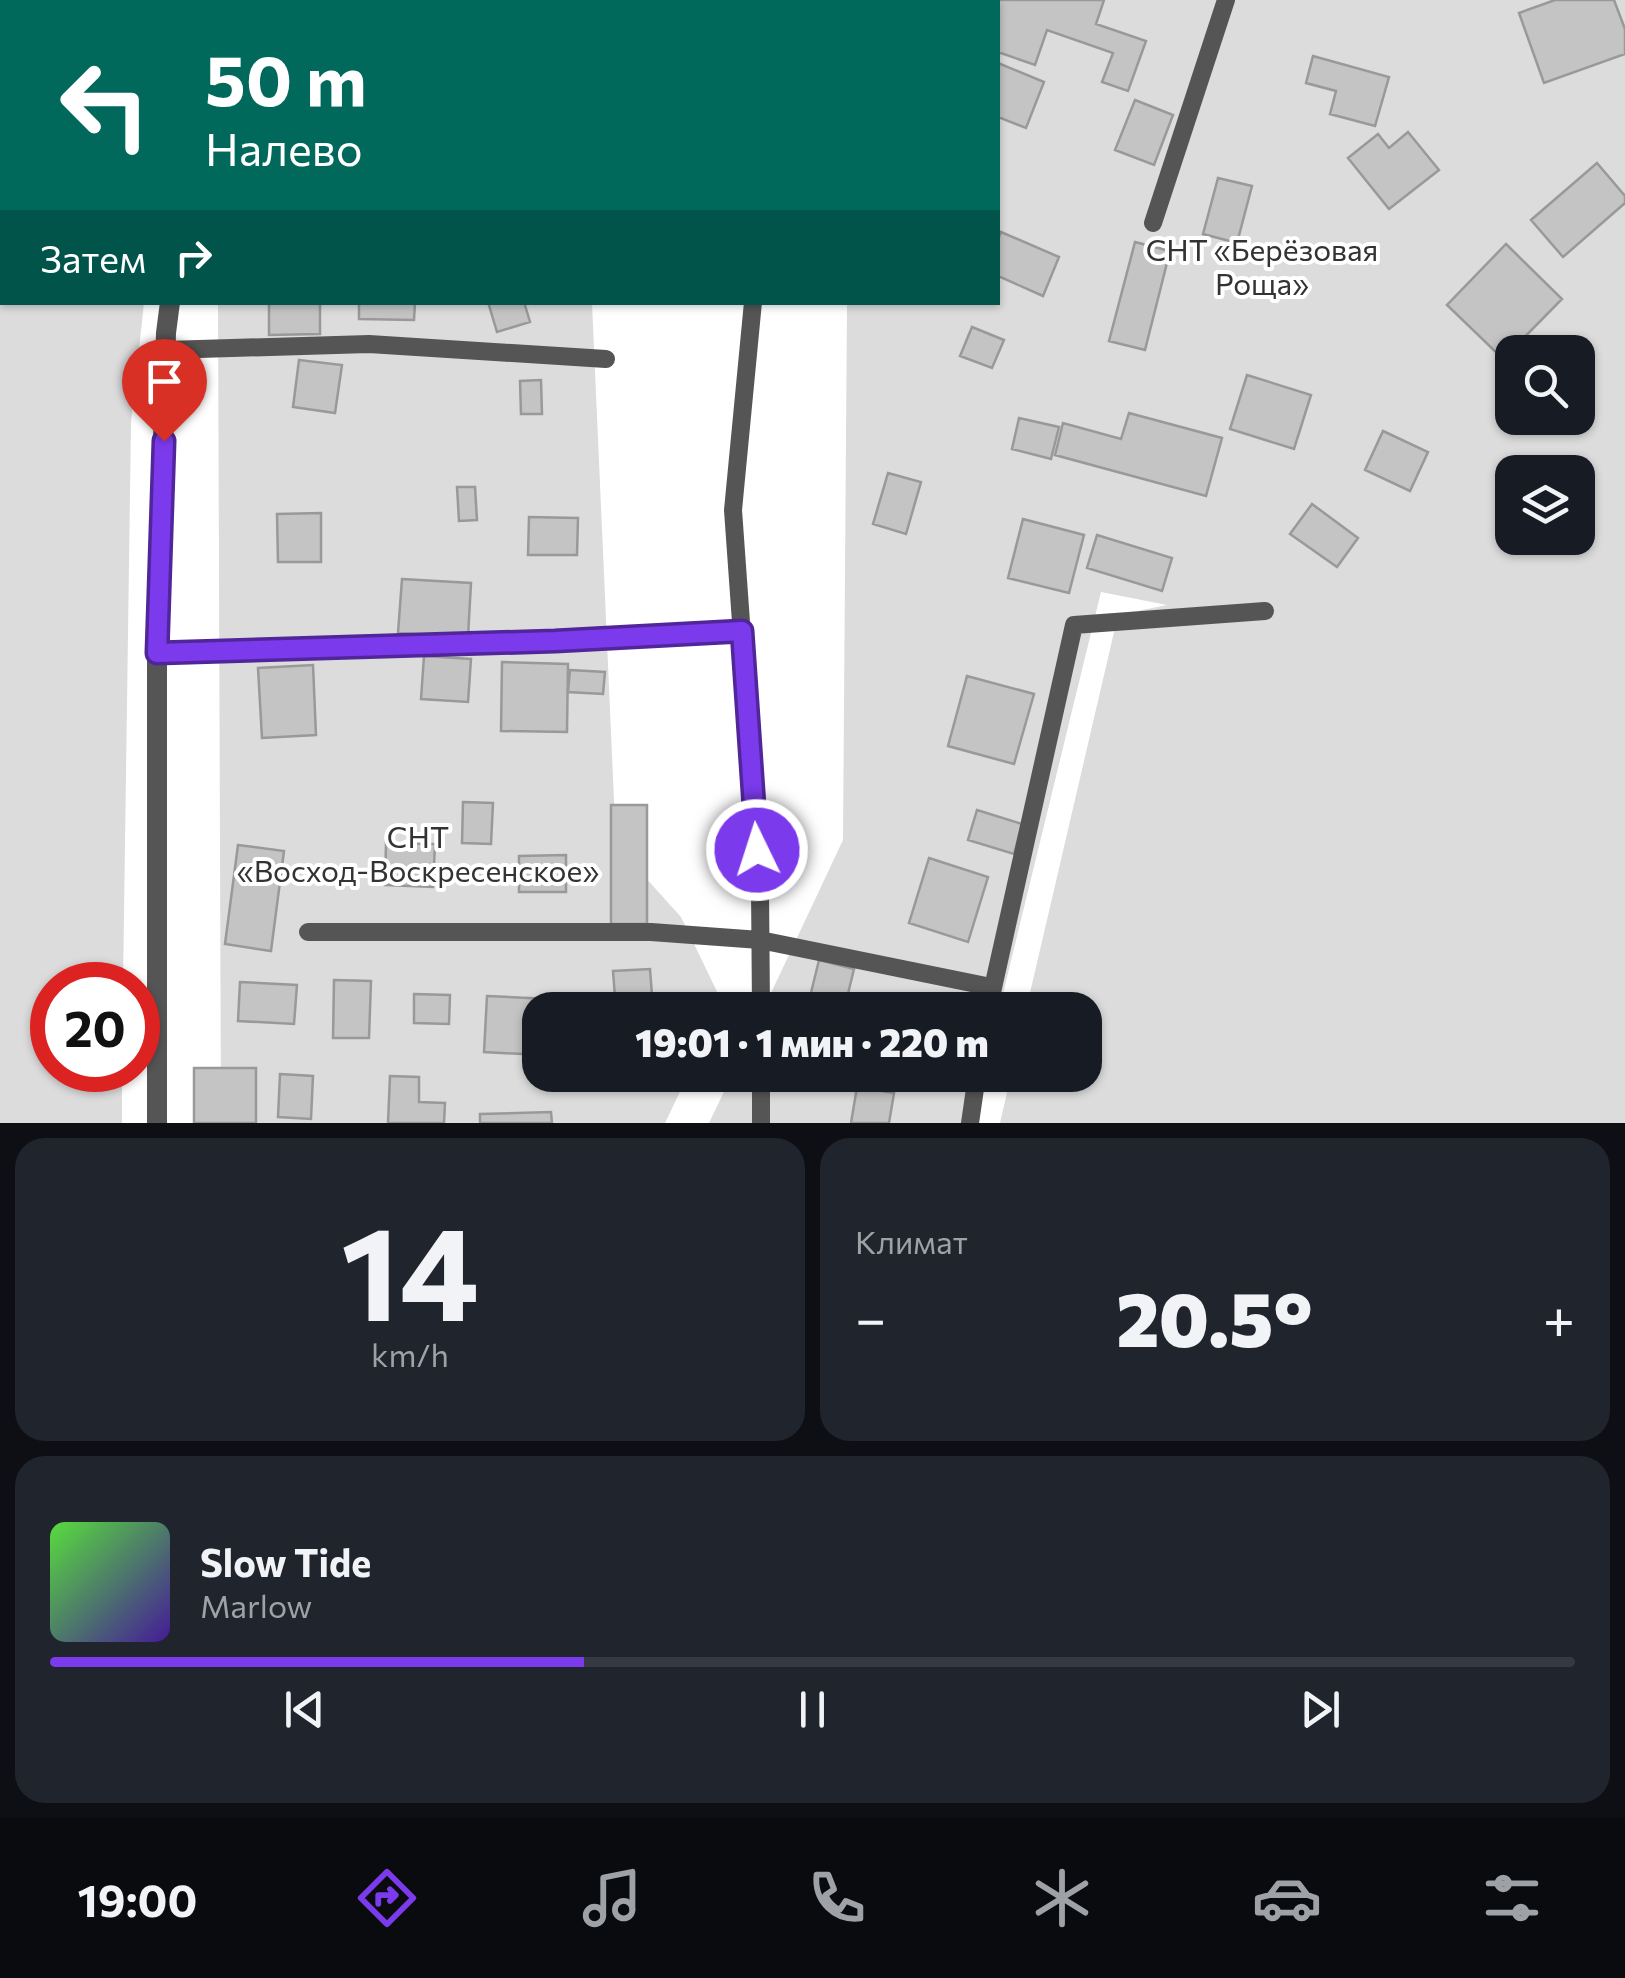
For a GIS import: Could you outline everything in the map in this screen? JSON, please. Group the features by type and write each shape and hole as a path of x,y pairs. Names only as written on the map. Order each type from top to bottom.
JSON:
{"street":[{"path":"157,1123 157,653 170,305"}],"lane":[{"path":"1153,223 1226,0"},
{"path":"753,305 733,510 760,992"},
{"path":"166,350 370,344 606,359"},
{"path":"990,992 1074,626 1264,611"},
{"path":"157,653 742,631"},
{"path":"308,932 650,932 760,940 991,987"},
{"path":"761,1092 761,1123"},
{"path":"970,1123 975,1092"}],"green space":[{"name":"СНТ «Берёзовая Роща»","path":"1000,0 1625,0 1625,1123 1000,1123 1007,1092 1102,1092 1102,992 1030,992 1118,615 1167,605 1101,592 1003,992 771,992 843,840 847,305 1000,305"},
{"path":"0,305 144,305 131,423 123,962 30,962 30,1092 122,1092 122,1123 0,1123"},
{"name":"СНТ «Восход-Воскресенское»","path":"218,305 592,305 616,845 681,917 717,992 522,992 522,1092 680,1092 665,1123 221,1123"},
{"path":"724,1092 981,1092 978,1123 709,1123"}],"building":[{"path":"1000,0 1104,0 1096,24 1146,41 1128,91 1102,82 1113,53 1047,30 1035,65 1000,53"},
{"path":"1555,0 1614,0 1625,29 1625,54 1544,83 1519,13"},
{"path":"1313,56 1389,77 1375,126 1330,114 1336,91 1306,83"},
{"path":"1000,64 1044,82 1026,128 1000,118"},
{"path":"1135,100 1173,115 1154,165 1115,150"},
{"path":"1408,132 1439,170 1389,209 1348,158 1378,134 1389,148"},
{"path":"1597,163 1625,196 1625,203 1563,257 1531,220"},
{"path":"1218,178 1252,186 1237,243 1203,234"},
{"path":"1000,234 1059,257 1043,296 1000,277"},
{"path":"1135,242 1170,251 1145,350 1109,341"},
{"path":"1506,244 1562,299 1527,335 1495,335 1495,351 1447,305"},
{"path":"269,305 320,305 320,334 269,335"},
{"path":"359,305 415,305 414,320 359,319"},
{"path":"489,305 525,305 530,322 497,332"},
{"path":"972,327 1004,340 992,368 960,356"},
{"path":"299,360 342,365 335,413 293,407"},
{"path":"1247,375 1311,395 1294,449 1230,429"},
{"path":"541,380 542,414 521,414 520,381"},
{"path":"1129,413 1222,438 1206,496 1055,455 1063,423 1121,439"},
{"path":"1019,418 1059,427 1051,459 1012,449"},
{"path":"1383,431 1428,452 1410,491 1365,470"},
{"path":"888,473 921,482 906,534 873,524"},
{"path":"457,487 475,487 477,520 459,521"},
{"path":"1312,504 1358,538 1337,567 1290,534"},
{"path":"321,513 321,562 278,562 277,514"},
{"path":"529,517 578,518 577,555 528,555"},
{"path":"1023,519 1084,535 1069,593 1008,578"},
{"path":"1097,535 1172,558 1162,591 1087,568"},
{"path":"402,579 471,583 468,637 398,633"},
{"path":"424,656 471,659 468,702 421,699"},
{"path":"502,662 568,664 567,732 501,731"},
{"path":"313,665 316,735 262,738 258,668"},
{"path":"570,670 605,672 603,694 568,692"},
{"path":"967,676 1034,694 1014,764 948,746"},
{"path":"463,802 493,803 491,844 462,843"},
{"path":"611,805 647,805 647,924 611,924"},
{"path":"977,810 1022,824 1014,854 968,840"},
{"path":"386,843 435,844 433,887 385,885"},
{"path":"238,845 284,851 271,951 225,944"},
{"path":"566,855 566,892 519,892 519,856"},
{"path":"929,858 988,877 968,942 909,923"},
{"path":"819,960 854,969 848,992 811,992"},
{"path":"650,969 652,992 615,992 613,971"},
{"path":"334,980 371,981 369,1038 333,1038"},
{"path":"240,982 297,985 294,1024 238,1021"},
{"path":"414,994 450,995 449,1024 414,1023"},
{"path":"487,996 522,998 522,1054 484,1052"},
{"path":"194,1068 256,1068 256,1123 194,1123"},
{"path":"280,1074 313,1076 311,1119 278,1117"},
{"path":"390,1076 419,1077 419,1102 445,1103 444,1123 388,1123"},
{"path":"856,1092 894,1093 889,1123 851,1123"},
{"path":"551,1112 552,1123 480,1123 480,1114"}],"route":[{"path":"164,441 157,653 742,631 757,850"}]}
